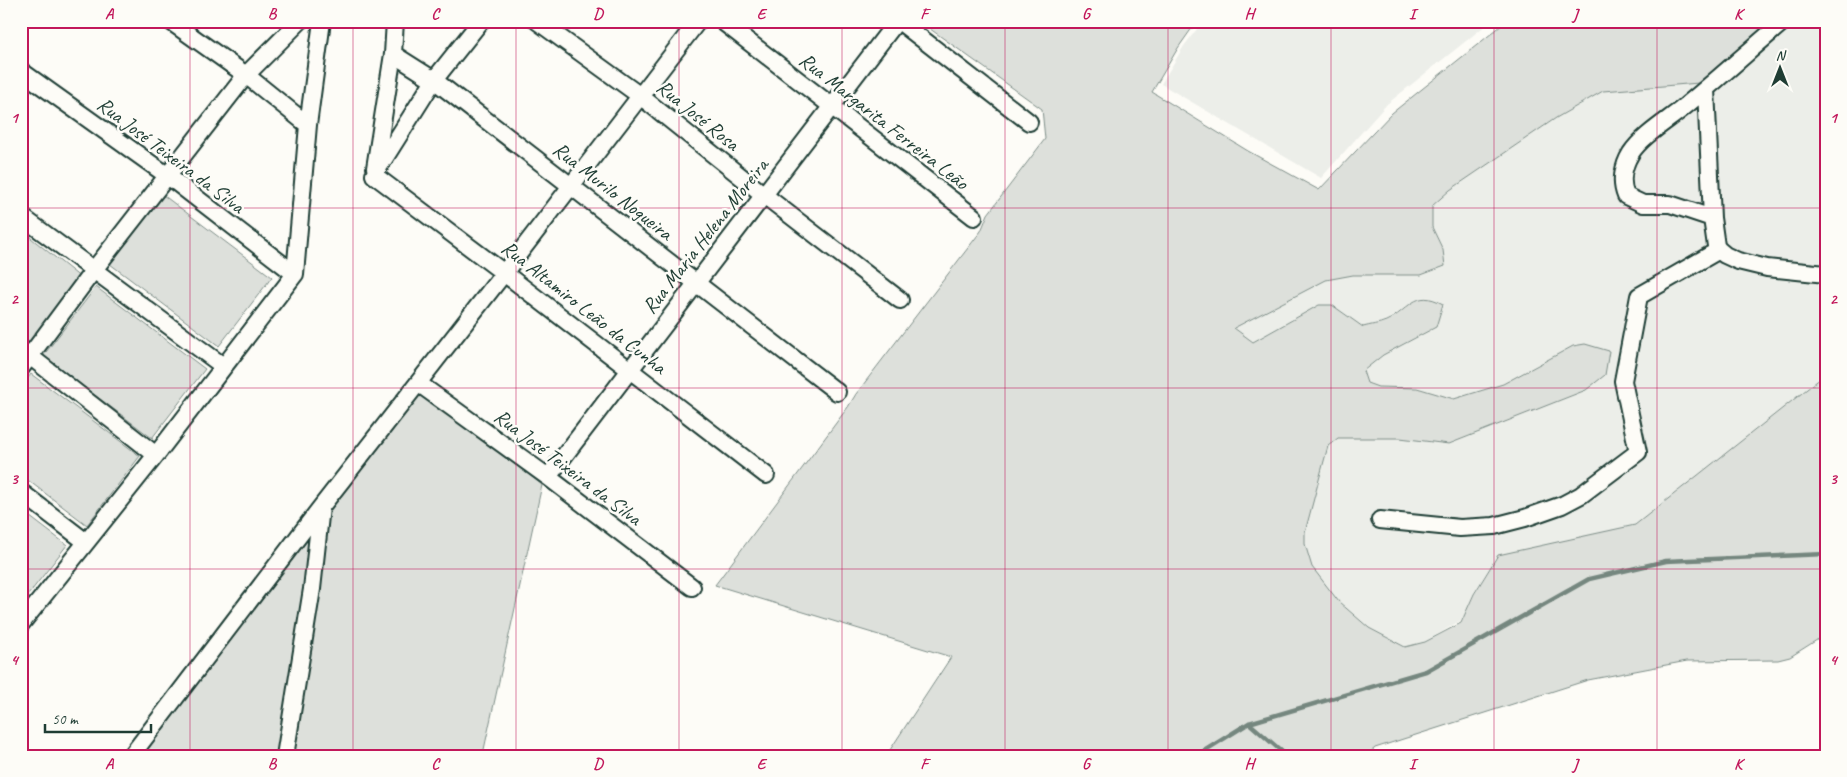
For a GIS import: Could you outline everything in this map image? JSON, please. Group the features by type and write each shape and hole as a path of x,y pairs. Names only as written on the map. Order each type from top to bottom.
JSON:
{"street":[{"path":"170,21 246,75 308,125"},
{"path":"156,455 24,358 246,75 300,21"},
{"path":"21,624 156,455 295,274 308,125 322,21"},
{"path":"374,175 393,54 395,21"},
{"path":"374,175 434,80 481,21"},
{"name":"Rua José Rosa","path":"537,21 640,95 764,195 900,300"},
{"path":"132,756 321,507 698,21"},
{"name":"Rua Margarita Ferreira Leão","path":"722,21 974,217"},
{"path":"898,21 1028,122"},
{"name":"Rua Maria Helena Moreira","path":"548,477 629,369 898,21"},
{"path":"1712,218 1670,204 1644,204 1626,196 1622,188 1625,165 1641,142 1706,89 1784,21"},
{"name":"Rua Murilo Nogueira","path":"393,54 434,80 837,392"},
{"name":"Rua José Teixeira da Silva","path":"21,71 168,176 295,274"},
{"path":"1706,89 1712,218 1716,246 1724,256 1738,261 1767,268 1826,274"},
{"name":"Rua Altamiro Leão da Cunha","path":"374,175 766,475"},
{"path":"21,216 223,366"},
{"path":"1380,520 1460,528 1494,526 1525,518 1562,505 1581,495 1638,452 1623,381 1640,296 1719,250"},
{"name":"Rua José Teixeira da Silva","path":"418,383 548,477 692,587"},
{"path":"21,492 86,542"},
{"path":"285,756 312,589 321,507"}],"shaded area":[{"path":"919,21 1197,21 1178,48 1152,92 1248,151 1319,190 1392,113 1507,21 1771,21 1699,83 1603,91 1556,118 1450,190 1432,206 1432,227 1443,250 1445,266 1421,275 1353,275 1326,280 1234,328 1253,342 1319,305 1332,305 1363,327 1386,321 1419,299 1433,300 1443,304 1436,327 1383,355 1363,371 1367,383 1378,387 1417,388 1454,399 1503,384 1573,346 1585,344 1609,351 1605,375 1586,390 1449,444 1400,438 1338,438 1328,446 1305,532 1305,544 1312,567 1339,602 1369,628 1405,647 1425,642 1461,623 1474,594 1498,555 1635,525 1826,374 1826,638 1820,638 1790,657 1778,660 1687,661 1588,680 1375,748 1366,756 886,756 951,657 715,585 856,394 981,231 988,214 1045,139 1042,109"},
{"path":"1203,21 1491,21 1387,104 1321,178 1161,84 1184,46"},
{"path":"1771,21 1826,21 1826,374 1635,525 1498,555 1475,591 1463,619 1425,642 1405,647 1369,628 1339,602 1312,567 1305,544 1305,532 1328,446 1338,438 1400,438 1449,444 1586,390 1573,346 1503,384 1454,399 1417,388 1378,387 1367,383 1363,371 1383,355 1436,327 1418,299 1387,320 1363,328 1332,305 1319,305 1253,342 1234,328 1326,280 1353,275 1387,274 1443,250 1432,227 1432,206 1450,190 1556,118 1603,91 1699,83"},
{"path":"163,195 272,277 219,346 110,264"},
{"path":"21,230 81,278 26,347 21,343"},
{"path":"96,287 205,369 152,438 43,356"},
{"path":"31,374 140,456 87,525 21,475 21,387"},
{"path":"422,391 542,485 483,754 488,756 290,756 327,509"},
{"path":"21,510 67,545 21,604"},
{"path":"316,519 281,756 141,756"}],"waterway":[{"path":"1196,756 1249,723 1426,671 1589,579 1666,561 1826,554"},
{"path":"1249,723 1287,756"}]}
